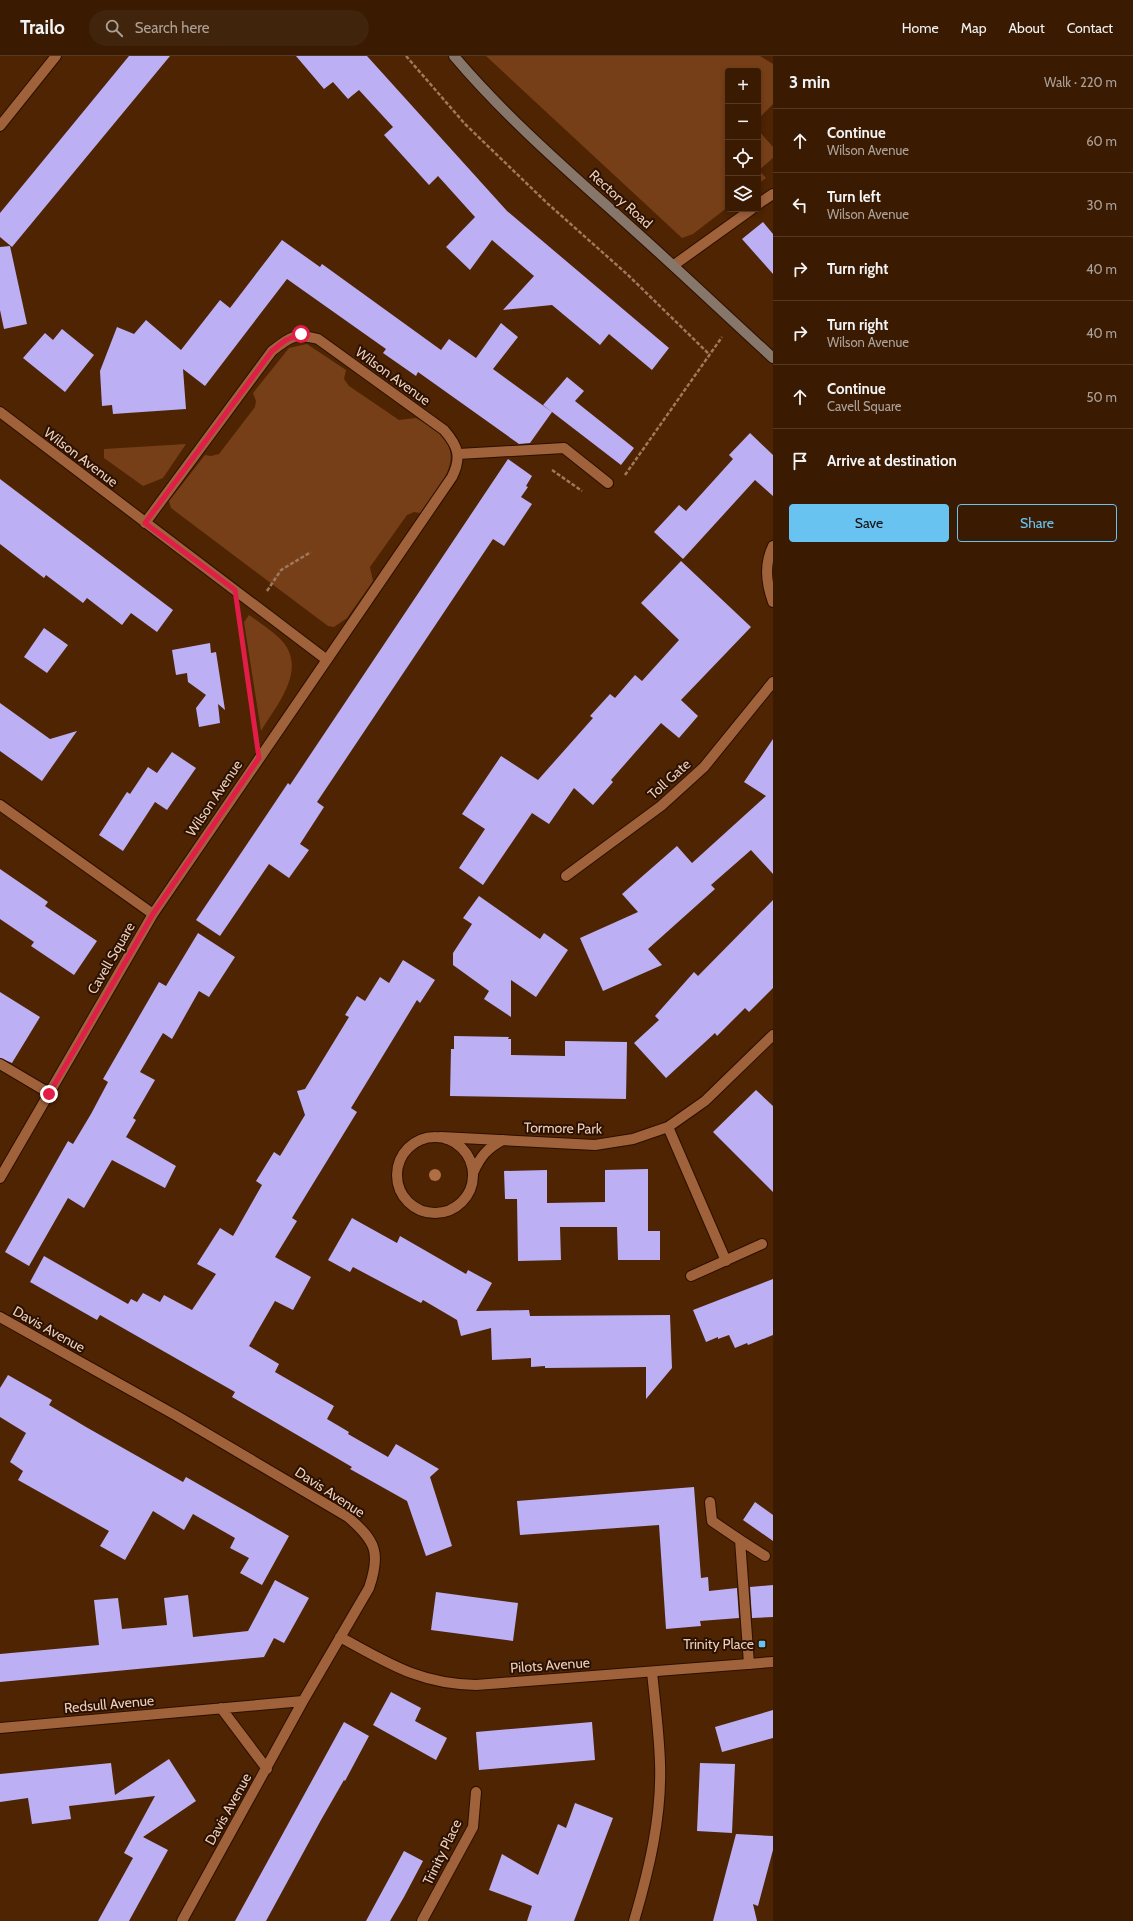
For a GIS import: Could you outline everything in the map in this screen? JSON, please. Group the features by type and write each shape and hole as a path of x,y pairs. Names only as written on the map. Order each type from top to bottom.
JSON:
{"street":[{"path":"0,126 56,56"},
{"name":"Rectory Road","path":"454,56 478,85 550,154 674,265 773,358"},
{"path":"761,202 773,194"},
{"path":"674,265 748,212"},
{"name":"Wilson Avenue","path":"145,523 272,351 286,340 301,334 318,339 444,430 453,441 458,454 458,467 452,477 153,914"},
{"name":"Wilson Avenue","path":"0,412 327,660"},
{"path":"458,454 564,448 608,483"},
{"path":"773,546 767,557 767,579 773,602"},
{"name":"Toll Gate","path":"566,876 661,806 704,767 773,682"},
{"name":"Cavell Square","path":"0,806 153,914 0,1178"},
{"name":"Tormore Park","path":"441,1137 453,1141 464,1149 471,1160 473,1173 472,1186 466,1198 456,1207 443,1212 430,1212 418,1208 407,1200 400,1189 397,1176 402,1157 415,1142 427,1137 441,1137 595,1145 633,1139 668,1127 705,1102 773,1035"},
{"path":"0,1064 49,1094"},
{"path":"668,1127 726,1261"},
{"name":"Tormore Park","path":"473,1173 480,1157 490,1147 503,1140"},
{"path":"691,1276 762,1244"},
{"name":"Davis Avenue","path":"0,1317 177,1416 348,1517 363,1530 374,1548 376,1568 369,1588 303,1701 182,1921"},
{"path":"710,1502 712,1521 765,1556"},
{"path":"740,1540 749,1664"},
{"name":"Pilots Avenue","path":"340,1637 398,1668 425,1679 452,1685 476,1685 773,1662"},
{"path":"634,1921 648,1875 659,1793 660,1762 652,1672"},
{"name":"Redsull Avenue","path":"0,1728 303,1701"},
{"path":"221,1708 266,1769"},
{"name":"Trinity Place","path":"422,1921 473,1827 476,1792"}],"path":[{"path":"406,56 465,124 547,202 628,275 710,355"},
{"path":"622,480 733,322"},
{"path":"524,451 586,493"},
{"path":"257,606 281,570 311,552"},
{"path":"235,590 259,758"}],"shaded area":[{"path":"486,56 760,56 773,64 773,104 761,116 761,68 725,68 725,209 693,234 682,238"},
{"path":"761,133 773,147 773,158 761,168"},
{"path":"761,172 766,178 761,182"},
{"path":"307,344 346,370 344,379 349,386 399,420 416,418 435,429 446,441 450,452 450,462 447,473 441,483 420,513 414,512 407,515 370,567 373,581 347,618 334,627 328,626 171,508 169,501 205,455 211,456 219,454 255,407 256,401 253,393 289,348"},
{"path":"186,444 163,478 143,486 104,458 104,449"},
{"path":"249,615 283,642 290,653 292,665 291,676 287,688 261,731 244,622"}],"building":[{"path":"129,56 170,56 12,247 0,237 0,213"},
{"path":"296,56 367,56 507,211 669,348 652,370 609,334 600,345 552,305 503,310 534,276 492,240 470,270 446,247 475,217 438,176 429,185 384,135 393,127 359,90 348,99 333,82 324,89"},
{"path":"763,222 773,234 773,274 742,239"},
{"path":"282,240 320,267 322,264 441,350 449,339 476,358 501,323 518,337 493,369 552,412 530,443 519,444 418,372 416,376 383,353 386,349 287,279 205,386 183,369 186,409 113,414 112,405 102,406 100,371 117,327 134,334 146,320 181,350 220,300 230,308"},
{"path":"10,246 27,324 4,329 0,310 0,247"},
{"path":"62,329 94,355 65,392 23,358 45,333 53,340"},
{"path":"567,377 584,391 575,401 634,448 621,465 543,405"},
{"path":"750,433 773,455 773,496 755,480 683,559 654,532 679,505 686,511 733,459 729,455"},
{"path":"508,459 532,476 526,486 528,487 521,497 532,504 504,546 493,539 317,802 324,807 300,844 309,850 289,878 269,864 220,936 196,920 288,783 290,785"},
{"path":"0,479 173,610 157,632 131,613 122,625 87,598 83,603 46,575 44,578 0,544"},
{"path":"681,561 751,627 681,700 698,716 679,738 661,723 611,780 613,782 593,805 574,788 549,824 532,813 483,885 459,868 485,829 462,814 501,756 538,780 593,718 590,716 610,694 615,698 635,675 642,681 679,640 641,603"},
{"path":"44,628 68,645 47,673 24,657"},
{"path":"210,643 211,653 216,652 225,710 218,704 220,723 199,727 196,708 206,695 188,682 187,673 176,675 172,650"},
{"path":"0,703 50,739 77,731 42,781 0,751"},
{"path":"773,739 773,874 751,850 711,885 715,889 648,949 662,965 603,991 580,938 638,912 622,894 677,846 692,863 766,796 744,782"},
{"path":"172,752 196,768 167,810 155,802 123,851 99,835 127,792 130,794 148,767 157,773"},
{"path":"0,869 48,902 45,906 97,941 74,975 31,946 34,942 0,919"},
{"path":"479,896 540,939 544,933 568,950 536,997 511,980 511,1017 484,999 489,991 453,965 453,953 472,924 463,918"},
{"path":"773,900 773,988 749,1012 745,1008 717,1036 715,1033 666,1078 634,1043 659,1020 655,1016 694,972 698,976"},
{"path":"198,933 235,957 209,997 199,991 172,1039 163,1033 140,1072 155,1080 133,1118 136,1120 126,1137 176,1166 165,1188 112,1160 84,1208 68,1198 29,1266 5,1252 68,1141 73,1144 91,1114 108,1082 103,1079 159,982 166,986"},
{"path":"403,960 435,980 420,1003 417,1000 351,1108 357,1112 292,1218 297,1221 275,1257 311,1277 293,1310 275,1301 249,1346 279,1364 275,1372 334,1406 327,1419 349,1432 348,1434 388,1457 396,1444 439,1469 430,1477 452,1546 426,1556 407,1501 350,1469 352,1467 232,1397 235,1392 100,1315 97,1320 30,1282 44,1256 128,1304 131,1299 137,1302 143,1293 160,1302 164,1295 192,1310 216,1274 197,1264 220,1228 233,1236 262,1185 256,1181 274,1152 280,1156 305,1115 297,1091 305,1089 349,1017 345,1015 357,996 365,1001 380,977 389,983"},
{"path":"0,992 40,1017 12,1063 0,1058"},
{"path":"454,1036 509,1037 508,1039 511,1039 511,1055 565,1056 565,1041 627,1042 626,1099 450,1096 451,1049 454,1049"},
{"path":"756,1090 773,1106 773,1192 713,1132"},
{"path":"648,1169 648,1231 660,1231 660,1260 618,1260 617,1227 560,1227 561,1260 518,1261 517,1199 505,1199 504,1171 547,1170 547,1203 605,1202 605,1170"},
{"path":"352,1218 397,1243 400,1236 466,1274 468,1270 492,1283 476,1311 529,1310 530,1316 670,1315 672,1368 646,1399 646,1367 545,1368 545,1366 531,1367 531,1358 492,1360 491,1328 461,1336 457,1320 423,1300 421,1303 353,1267 350,1272 328,1260"},
{"path":"773,1279 773,1335 748,1345 747,1343 735,1348 729,1335 718,1339 718,1337 706,1342 693,1310"},
{"path":"8,1375 52,1400 49,1405 86,1427 183,1482 186,1477 289,1536 262,1585 240,1573 249,1558 230,1548 235,1538 193,1514 184,1530 153,1511 125,1560 100,1546 109,1531 18,1480 23,1471 10,1462 26,1433 0,1417 0,1388"},
{"path":"694,1487 701,1578 708,1577 709,1591 737,1588 739,1618 700,1621 701,1626 666,1629 659,1525 520,1535 517,1501"},
{"path":"755,1502 773,1515 773,1541 743,1520"},
{"path":"275,1580 309,1598 284,1643 274,1638 264,1657 0,1682 0,1654 99,1645 94,1600 118,1598 122,1629 167,1625 164,1598 188,1595 193,1637 248,1631"},
{"path":"773,1585 773,1617 752,1618 750,1587"},
{"path":"436,1592 518,1603 513,1641 431,1630"},
{"path":"391,1692 421,1708 415,1721 447,1738 436,1760 373,1725"},
{"path":"773,1710 773,1738 722,1752 715,1727"},
{"path":"344,1722 369,1736 345,1781 344,1780 321,1820 266,1921 235,1921"},
{"path":"592,1722 595,1760 479,1770 476,1732"},
{"path":"169,1759 196,1801 143,1837 168,1850 129,1921 98,1921 133,1858 124,1853 155,1796 69,1806 71,1819 32,1824 28,1798 0,1802 0,1774 111,1763 115,1795"},
{"path":"700,1763 735,1764 732,1833 697,1831"},
{"path":"575,1803 613,1818 574,1921 527,1921 532,1906 489,1890 502,1854 538,1875 558,1824 566,1828"},
{"path":"736,1834 773,1836 773,1850 758,1906 753,1904 757,1921 713,1921"},
{"path":"404,1851 423,1861 404,1897 390,1921 366,1921"}],"place":[{"name":"Trinity Place","path":"762,1644"}],"route":[{"path":"49,1094 153,914 259,758 235,590 145,523 272,351 286,340 301,334"}]}
